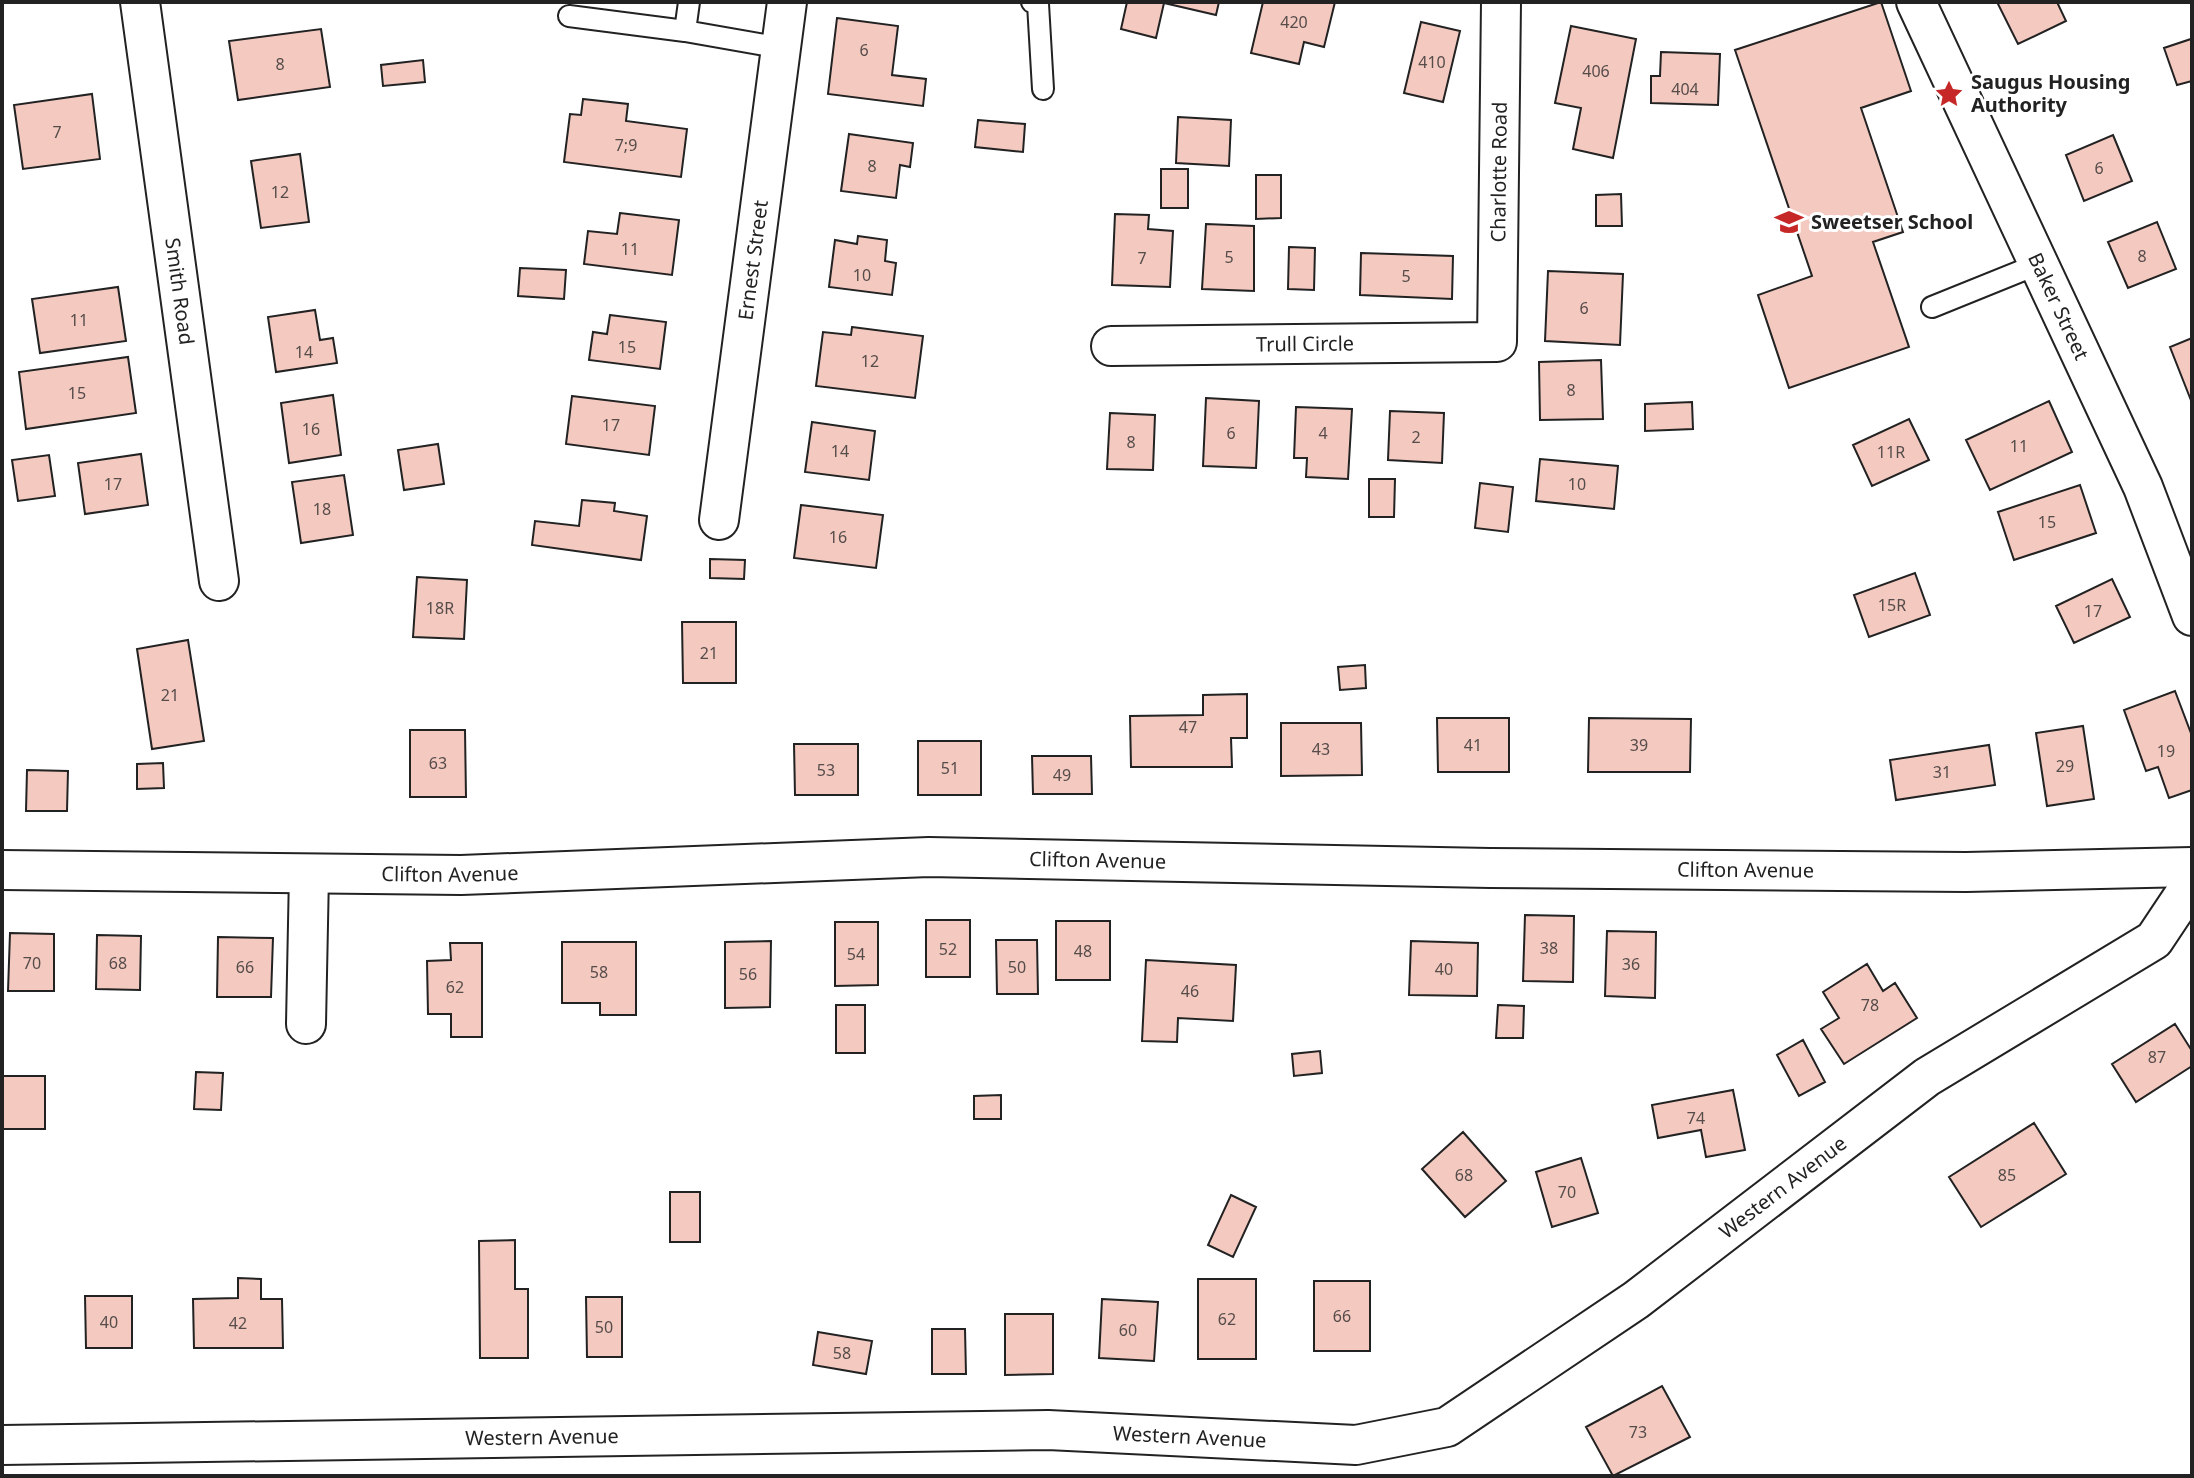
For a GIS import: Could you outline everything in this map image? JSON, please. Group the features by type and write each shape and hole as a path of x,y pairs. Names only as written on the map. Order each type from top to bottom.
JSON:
{"street":[{"name":"Smith Road","path":"140,2 219,581"},
{"name":"Ernest Street","path":"719,520 787,2"},
{"name":"Charlotte Road","path":"1497,342 1501,2"},
{"name":"Baker Street","path":"1916,2 2036,265 2143,487 2181,554 2192,616"},
{"name":"Trull Circle","path":"1111,346 1497,342"},
{"name":"Clifton Avenue","path":"2,870 461,875 929,857 1490,868 1966,872 2192,867"},
{"path":"306,1024 309,874"},
{"name":"Western Avenue","path":"2,1445 1048,1430 1361,1460 1447,1427 1636,1300 1927,1077 2154,940 2192,883"}],"lane":[{"path":"685,31 689,2"},
{"path":"1032,2 1038,4 1043,89"},
{"path":"569,16 685,31 782,48"},
{"path":"1932,307 2036,265"}],"building":[{"path":"1127,2 1219,2 1216,15 1164,3 1156,38 1121,29"},
{"path":"1263,2 1335,2 1324,47 1304,42 1299,64 1251,53"},
{"path":"1881,2 1911,91 1861,108 1903,232 1873,242 1909,347 1789,388 1758,295 1812,276 1735,50"},
{"path":"1997,2 2057,2 2066,21 2018,44"},
{"path":"837,18 898,26 892,75 926,79 923,106 828,94"},
{"path":"1421,22 1460,31 1443,102 1404,93"},
{"path":"1571,26 1636,39 1613,158 1573,149 1581,108 1555,103"},
{"path":"321,29 330,87 238,100 229,41"},
{"path":"2191,39 2192,81 2177,85 2164,48"},
{"path":"1661,52 1720,54 1718,105 1651,103 1651,76 1660,76"},
{"path":"423,60 425,82 383,86 381,65"},
{"path":"92,94 100,159 23,169 14,105"},
{"path":"583,99 628,104 626,121 687,129 681,177 564,162 570,114 581,115"},
{"path":"1178,117 1231,120 1229,166 1176,163"},
{"path":"978,120 1025,124 1023,152 975,147"},
{"path":"849,134 913,143 910,167 900,165 896,198 841,191"},
{"path":"2113,135 2132,181 2084,201 2066,155"},
{"path":"300,154 309,222 261,228 251,161"},
{"path":"1161,169 1188,169 1188,208 1161,208"},
{"path":"1256,175 1281,175 1281,218 1256,219"},
{"path":"1621,194 1622,226 1596,226 1596,195"},
{"path":"620,213 679,220 672,275 584,264 588,231 617,234"},
{"path":"1115,214 1149,215 1148,229 1173,231 1170,287 1112,285"},
{"path":"2157,222 2176,269 2128,288 2108,242"},
{"path":"1206,224 1254,226 1254,291 1202,289"},
{"path":"858,236 887,240 885,261 896,263 892,295 829,287 835,240 857,244"},
{"path":"1289,247 1315,248 1314,290 1288,289"},
{"path":"1361,253 1453,256 1452,299 1360,295"},
{"path":"520,268 566,270 564,299 518,296"},
{"path":"1548,271 1623,274 1620,345 1545,341"},
{"path":"118,287 126,341 40,353 32,299"},
{"path":"315,310 320,340 333,338 337,363 276,372 268,317"},
{"path":"610,315 666,322 660,369 589,360 593,332 607,334"},
{"path":"852,327 923,336 915,398 816,386 823,332 851,335"},
{"path":"2192,338 2192,403 2170,347"},
{"path":"128,357 136,413 26,429 19,372"},
{"path":"1601,360 1603,419 1540,420 1539,362"},
{"path":"333,395 341,455 289,463 281,403"},
{"path":"572,396 655,406 649,455 566,444"},
{"path":"1206,398 1259,401 1256,468 1203,466"},
{"path":"2049,401 2072,452 1990,490 1966,440"},
{"path":"1692,402 1693,429 1645,431 1645,404"},
{"path":"1296,407 1352,409 1348,479 1306,477 1307,458 1294,458"},
{"path":"1390,411 1444,413 1442,463 1388,460"},
{"path":"1110,413 1155,415 1153,470 1107,469"},
{"path":"1909,419 1929,460 1872,486 1853,445"},
{"path":"812,422 875,431 869,480 805,472"},
{"path":"438,444 444,484 404,490 398,450"},
{"path":"141,454 148,505 85,514 78,463"},
{"path":"49,455 55,496 18,501 12,460"},
{"path":"1540,459 1618,466 1614,509 1536,501"},
{"path":"344,475 353,535 301,543 292,482"},
{"path":"1369,479 1395,479 1394,517 1369,517"},
{"path":"1480,483 1513,487 1508,532 1475,528"},
{"path":"2080,485 2096,533 2014,560 1998,512"},
{"path":"582,500 615,503 614,511 647,516 641,560 532,545 535,521 579,526"},
{"path":"801,505 883,515 876,568 794,558"},
{"path":"710,559 745,560 744,579 710,578"},
{"path":"1915,573 1930,615 1869,637 1854,595"},
{"path":"417,577 467,580 464,639 413,637"},
{"path":"2112,579 2130,617 2074,643 2056,606"},
{"path":"682,622 736,622 736,683 683,683"},
{"path":"188,640 204,741 152,749 137,649"},
{"path":"1365,665 1366,688 1340,690 1338,667"},
{"path":"2175,691 2192,736 2192,790 2169,798 2158,767 2146,771 2124,710"},
{"path":"1247,694 1247,738 1231,738 1232,767 1131,767 1130,716 1203,715 1203,695"},
{"path":"1437,718 1509,718 1509,772 1438,772"},
{"path":"1589,718 1691,719 1690,772 1588,772"},
{"path":"1281,723 1361,723 1362,775 1281,776"},
{"path":"2083,726 2094,799 2047,806 2036,733"},
{"path":"410,730 465,730 466,797 410,797"},
{"path":"918,741 981,741 981,795 918,795"},
{"path":"794,744 858,744 858,795 795,795"},
{"path":"1989,745 1995,785 1896,800 1890,760"},
{"path":"1032,756 1091,756 1092,794 1033,794"},
{"path":"163,763 164,788 137,789 137,764"},
{"path":"27,770 68,771 67,811 26,811"},
{"path":"1525,915 1574,916 1573,982 1523,981"},
{"path":"926,920 970,920 970,977 926,977"},
{"path":"1056,921 1110,921 1110,980 1056,980"},
{"path":"835,922 878,922 878,985 835,986"},
{"path":"1607,931 1656,932 1655,998 1605,996"},
{"path":"10,933 54,934 54,991 8,991"},
{"path":"97,935 141,936 140,990 96,989"},
{"path":"218,937 273,938 271,997 217,997"},
{"path":"996,940 1037,940 1038,994 997,994"},
{"path":"771,941 770,1007 725,1008 725,942"},
{"path":"1411,941 1478,943 1477,996 1409,995"},
{"path":"562,942 636,942 636,1015 600,1015 600,1003 562,1003"},
{"path":"450,943 482,943 482,1037 451,1037 451,1014 428,1014 427,961 451,960"},
{"path":"1146,960 1236,965 1233,1021 1178,1018 1177,1042 1142,1041"},
{"path":"1867,964 1883,991 1895,983 1917,1018 1844,1064 1821,1029 1839,1018 1823,992"},
{"path":"836,1005 865,1005 865,1053 836,1053"},
{"path":"1498,1005 1524,1006 1523,1038 1496,1038"},
{"path":"2175,1024 2192,1051 2192,1066 2136,1102 2112,1064"},
{"path":"1803,1040 1825,1082 1799,1096 1777,1055"},
{"path":"1320,1051 1322,1073 1294,1076 1292,1054"},
{"path":"196,1072 223,1073 221,1110 194,1109"},
{"path":"2,1076 45,1076 45,1129 2,1129"},
{"path":"1733,1090 1745,1150 1706,1157 1701,1130 1658,1138 1652,1105"},
{"path":"1001,1095 1001,1119 974,1119 974,1096"},
{"path":"2034,1123 2066,1174 1981,1227 1949,1177"},
{"path":"1463,1132 1506,1181 1465,1217 1422,1169"},
{"path":"1581,1158 1598,1213 1552,1227 1536,1172"},
{"path":"670,1192 700,1192 700,1242 670,1242"},
{"path":"1231,1195 1256,1207 1233,1257 1208,1245"},
{"path":"515,1240 515,1289 528,1289 528,1358 480,1358 479,1241"},
{"path":"238,1278 261,1279 261,1299 282,1299 283,1348 194,1348 193,1299 238,1298"},
{"path":"1198,1279 1256,1279 1256,1359 1198,1359"},
{"path":"1314,1281 1370,1281 1370,1351 1314,1351"},
{"path":"85,1296 132,1296 132,1348 86,1348"},
{"path":"586,1297 622,1297 622,1357 587,1357"},
{"path":"1102,1299 1158,1302 1154,1361 1099,1358"},
{"path":"1005,1314 1053,1314 1053,1374 1005,1375"},
{"path":"932,1329 965,1329 966,1374 932,1374"},
{"path":"818,1332 872,1341 866,1374 813,1365"},
{"path":"1662,1386 1690,1437 1613,1476 1586,1427"}],"place":[{"name":"Saugus Housing Authority","path":"1949,94"},
{"name":"Sweetser School","path":"1789,222"}]}
